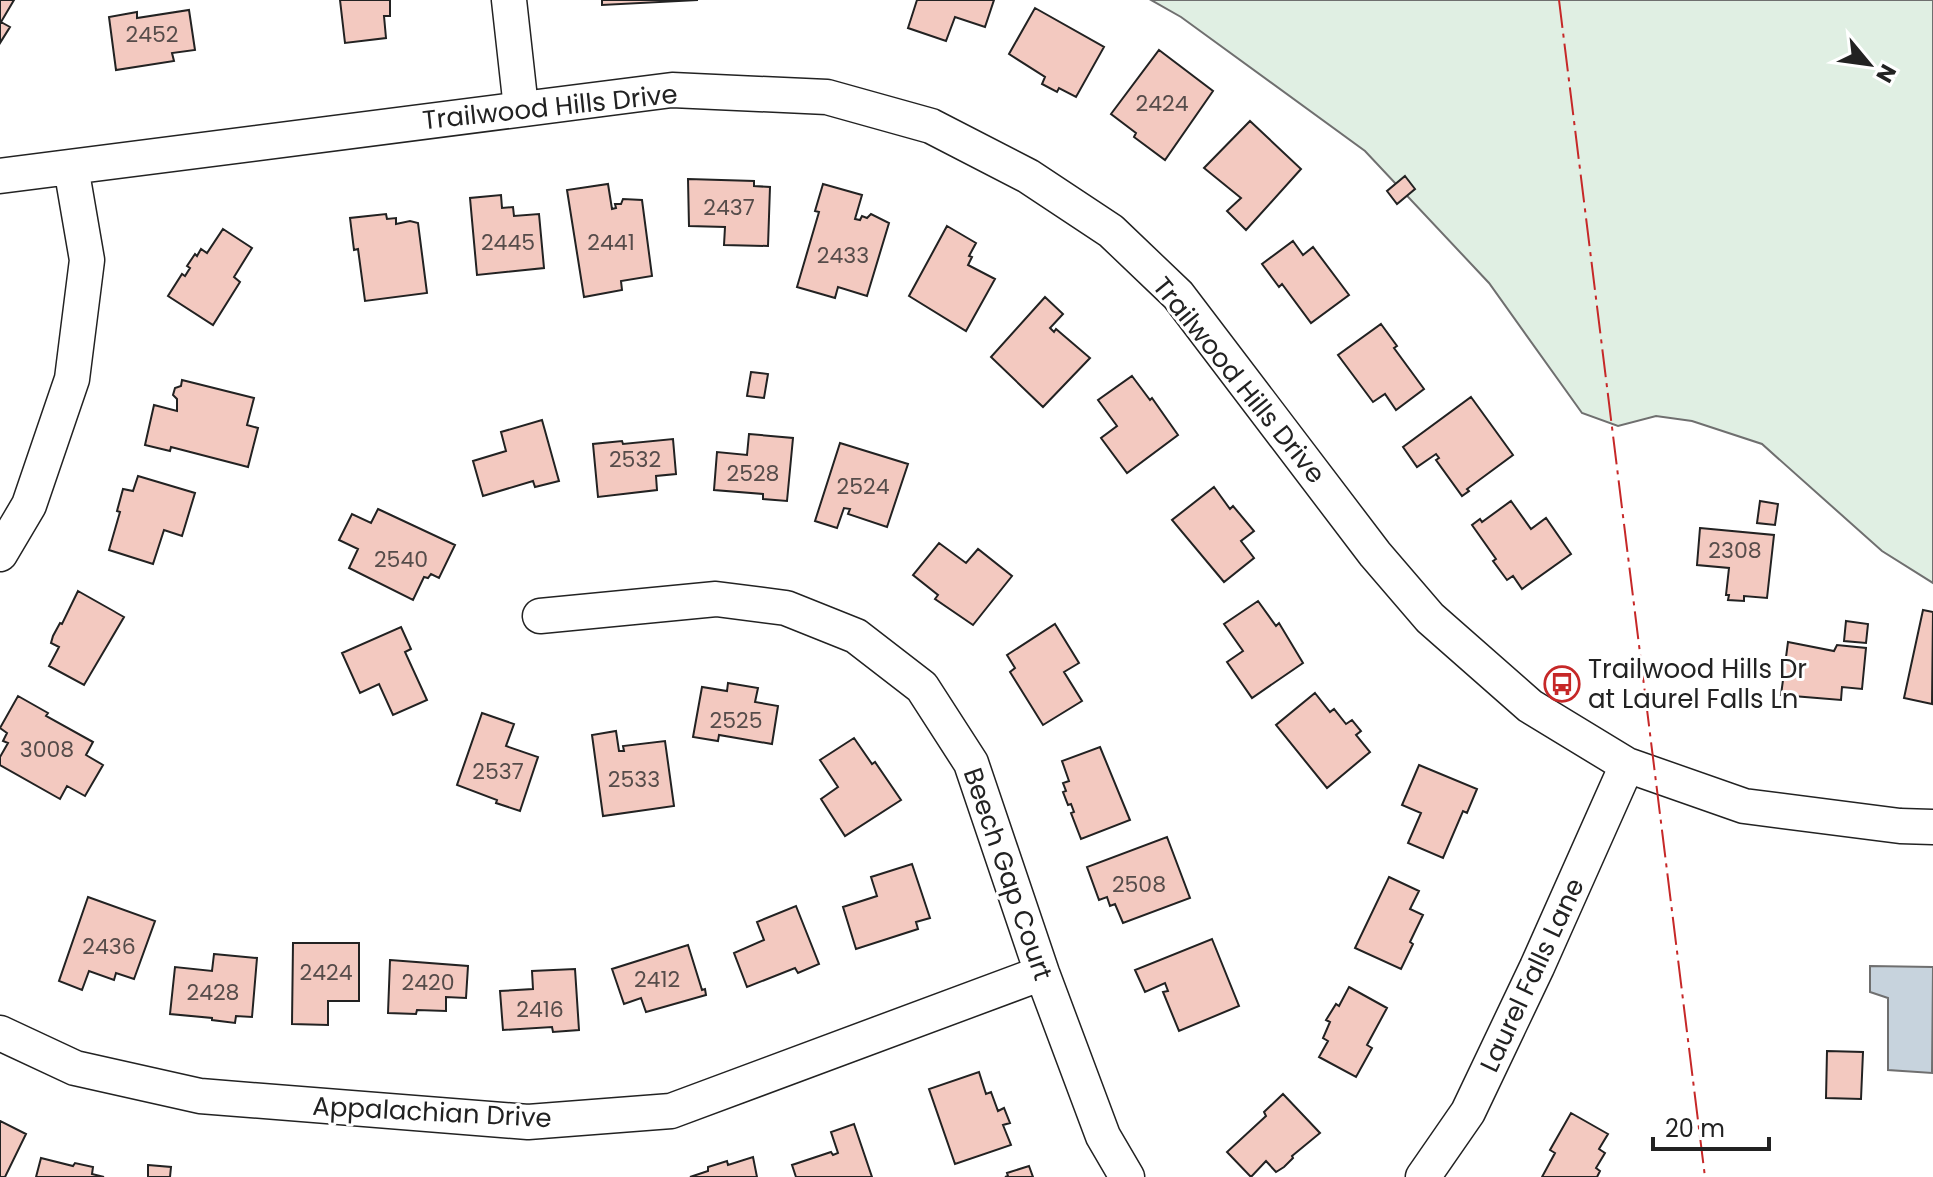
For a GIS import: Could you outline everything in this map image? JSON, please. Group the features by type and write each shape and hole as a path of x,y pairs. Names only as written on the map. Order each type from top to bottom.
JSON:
{"street":[{"path":"509,0 521,108"},
{"name":"Trailwood Hills Drive","path":"0,176 672,90 827,97 931,126 1028,176 1111,231 1178,295 1375,554 1430,618 1530,706 1627,765 1744,806 1900,826 1933,827"},
{"path":"0,554 29,505 72,379 87,260 71,167"},
{"name":"Beech Gap Court","path":"540,616 716,599 786,608 856,636 922,687 971,763 1042,973 1103,1136 1127,1177"},
{"name":"Laurel Falls Lane","path":"1423,1177 1468,1112 1627,765"},
{"name":"Appalachian Drive","path":"0,1033 75,1068 200,1096 528,1122 671,1111 1042,973"}],"green space":[{"path":"1151,0 1933,0 1933,583 1882,551 1762,444 1692,421 1656,416 1618,426 1582,413 1489,283 1365,151 1181,17"}],"shaded area":[{"path":"1870,966 1933,967 1932,1073 1888,1070 1888,998 1870,992"}],"building":[{"path":"0,0 14,0 1,22 10,27 0,43"},
{"path":"340,0 390,0 390,16 384,16 386,38 345,43"},
{"path":"602,0 698,0 602,5"},
{"path":"917,0 994,0 985,27 955,17 946,41 908,28"},
{"path":"1035,8 1104,47 1076,97 1042,84 1045,77 1009,54"},
{"path":"189,10 195,50 172,53 174,61 116,70 109,17 137,12 137,18"},
{"path":"1159,50 1213,91 1165,160 1134,137 1136,133 1111,114"},
{"path":"1250,121 1301,169 1246,230 1227,211 1241,198 1204,168"},
{"path":"1405,176 1415,189 1397,204 1387,191"},
{"path":"688,179 754,181 754,186 770,187 768,246 724,245 725,227 689,226"},
{"path":"608,184 612,209 623,199 642,200 652,276 621,281 622,290 584,297 567,190"},
{"path":"823,184 862,195 855,219 860,220 862,216 867,218 871,214 889,223 867,296 838,287 835,298 797,287 819,212 815,211"},
{"path":"501,195 502,208 513,207 514,216 539,214 544,268 477,275 470,198"},
{"path":"386,214 387,219 396,218 396,224 418,223 427,293 365,301 350,218"},
{"path":"947,226 976,243 968,265 995,279 966,331 909,296"},
{"path":"223,229 252,248 234,277 240,282 213,325 168,296 182,274 185,276 195,254 197,256 201,249 207,253"},
{"path":"1293,241 1303,255 1313,247 1349,295 1311,323 1282,284 1279,287 1262,264"},
{"path":"1045,297 1063,314 1050,328 1054,332 1056,329 1090,358 1043,407 991,357"},
{"path":"1381,324 1424,389 1396,410 1385,394 1373,402 1338,355"},
{"path":"751,372 768,374 764,398 747,396"},
{"path":"1132,376 1178,435 1127,473 1101,438 1117,426 1098,400"},
{"path":"182,380 254,398 247,425 258,428 248,467 171,447 170,451 145,445 154,405 177,411 177,399 173,395"},
{"path":"1471,397 1513,455 1462,496 1436,460 1439,458 1436,454 1417,467 1403,447"},
{"path":"542,420 559,481 535,487 533,481 483,496 473,461 506,451 501,432"},
{"path":"749,434 793,438 787,501 763,499 763,494 714,490 717,452 747,455"},
{"path":"673,439 676,474 656,476 657,490 598,497 593,444"},
{"path":"840,443 908,464 887,527 848,514 850,509 844,508 837,528 815,521"},
{"path":"138,476 195,493 182,536 164,530 153,564 109,550 123,489 133,491"},
{"path":"1214,487 1230,509 1233,506 1254,531 1241,541 1254,558 1224,582 1172,520"},
{"path":"1511,501 1531,529 1546,518 1571,554 1522,589 1513,576 1507,580 1472,525 1480,519 1482,522"},
{"path":"1760,501 1778,504 1775,525 1757,523"},
{"path":"378,509 455,545 439,578 431,574 428,578 424,577 413,600 349,568 358,549 339,540 352,514 371,523"},
{"path":"1700,528 1774,535 1767,598 1744,596 1744,601 1728,600 1729,568 1697,565"},
{"path":"939,543 966,563 978,549 1012,576 973,625 935,599 938,595 913,575"},
{"path":"78,591 124,617 84,685 49,666 59,647 51,643 53,636"},
{"path":"1258,601 1276,626 1279,623 1303,663 1252,698 1227,662 1243,651 1224,624"},
{"path":"1923,610 1933,612 1932,704 1904,698"},
{"path":"1846,621 1868,624 1866,643 1844,641"},
{"path":"1055,624 1079,663 1064,672 1082,701 1043,725 1010,672 1015,668 1007,655"},
{"path":"401,627 411,649 405,652 427,700 393,715 379,684 360,693 342,653"},
{"path":"1788,642 1834,651 1837,645 1866,648 1862,689 1842,687 1841,700 1781,695"},
{"path":"728,683 758,688 755,702 778,706 772,744 719,735 718,741 693,737 702,687 727,691"},
{"path":"1315,693 1330,712 1334,709 1346,724 1352,720 1361,731 1356,735 1370,752 1327,788 1276,725"},
{"path":"18,696 48,713 46,716 93,742 86,755 103,765 85,796 67,786 60,799 0,765 0,757 8,743 3,741 7,733 0,728"},
{"path":"482,713 514,724 506,746 538,757 520,811 457,785"},
{"path":"616,731 619,751 624,751 623,746 665,741 674,806 603,816 592,735"},
{"path":"854,738 901,800 845,836 821,799 838,787 820,760"},
{"path":"1100,747 1130,820 1081,839 1071,813 1074,812 1071,804 1068,805 1063,792 1066,791 1063,783 1069,781 1062,761"},
{"path":"1419,765 1477,789 1467,813 1463,811 1443,858 1408,843 1421,813 1402,805"},
{"path":"1167,837 1190,898 1123,923 1115,904 1110,906 1107,897 1099,900 1087,867"},
{"path":"912,864 930,918 916,922 918,929 856,949 843,907 877,896 871,877"},
{"path":"1389,877 1419,891 1410,909 1423,915 1401,969 1355,948"},
{"path":"88,897 155,921 134,979 116,973 114,980 89,971 82,990 59,981"},
{"path":"796,906 819,964 798,973 795,968 747,987 734,953 764,940 757,922"},
{"path":"1212,939 1239,1006 1179,1031 1163,992 1168,991 1165,983 1145,992 1135,970"},
{"path":"293,943 359,943 359,1001 328,1001 328,1025 292,1024"},
{"path":"688,945 706,995 646,1012 641,998 624,1004 612,969"},
{"path":"214,954 257,958 252,1017 236,1016 235,1023 170,1014 175,967 212,971"},
{"path":"390,960 468,966 466,998 446,997 446,1011 388,1013"},
{"path":"575,969 579,1030 553,1032 552,1027 503,1030 500,991 533,989 532,971"},
{"path":"1349,987 1387,1008 1367,1045 1372,1048 1356,1077 1319,1057 1328,1041 1323,1038 1330,1022 1326,1020 1336,1004 1339,1006"},
{"path":"1827,1051 1863,1052 1861,1099 1826,1098"},
{"path":"979,1072 986,1094 991,1092 998,1111 1004,1108 1010,1123 1003,1125 1011,1145 955,1164 929,1089"},
{"path":"1283,1094 1320,1133 1292,1156 1284,1167 1276,1172 1266,1161 1251,1177 1227,1152 1266,1116 1264,1112"},
{"path":"1571,1113 1608,1134 1599,1149 1605,1153 1596,1168 1600,1171 1597,1177 1542,1177 1555,1153 1550,1150"},
{"path":"0,1121 26,1134 5,1177 0,1177"},
{"path":"854,1124 872,1177 796,1177 792,1165 831,1152 833,1155 838,1153 831,1132"},
{"path":"753,1157 757,1177 690,1177 708,1171 708,1167"},
{"path":"41,1158 73,1166 75,1163 93,1167 92,1174 104,1177 36,1177"},
{"path":"148,1165 171,1167 170,1177 148,1177"},
{"path":"1029,1166 1033,1177 1005,1177 1007,1173"}],"power":[{"path":"1559,0 1705,1177"}],"place":[{"name":"Trailwood Hills Dr at Laurel Falls Ln","path":"1562,684"}]}
